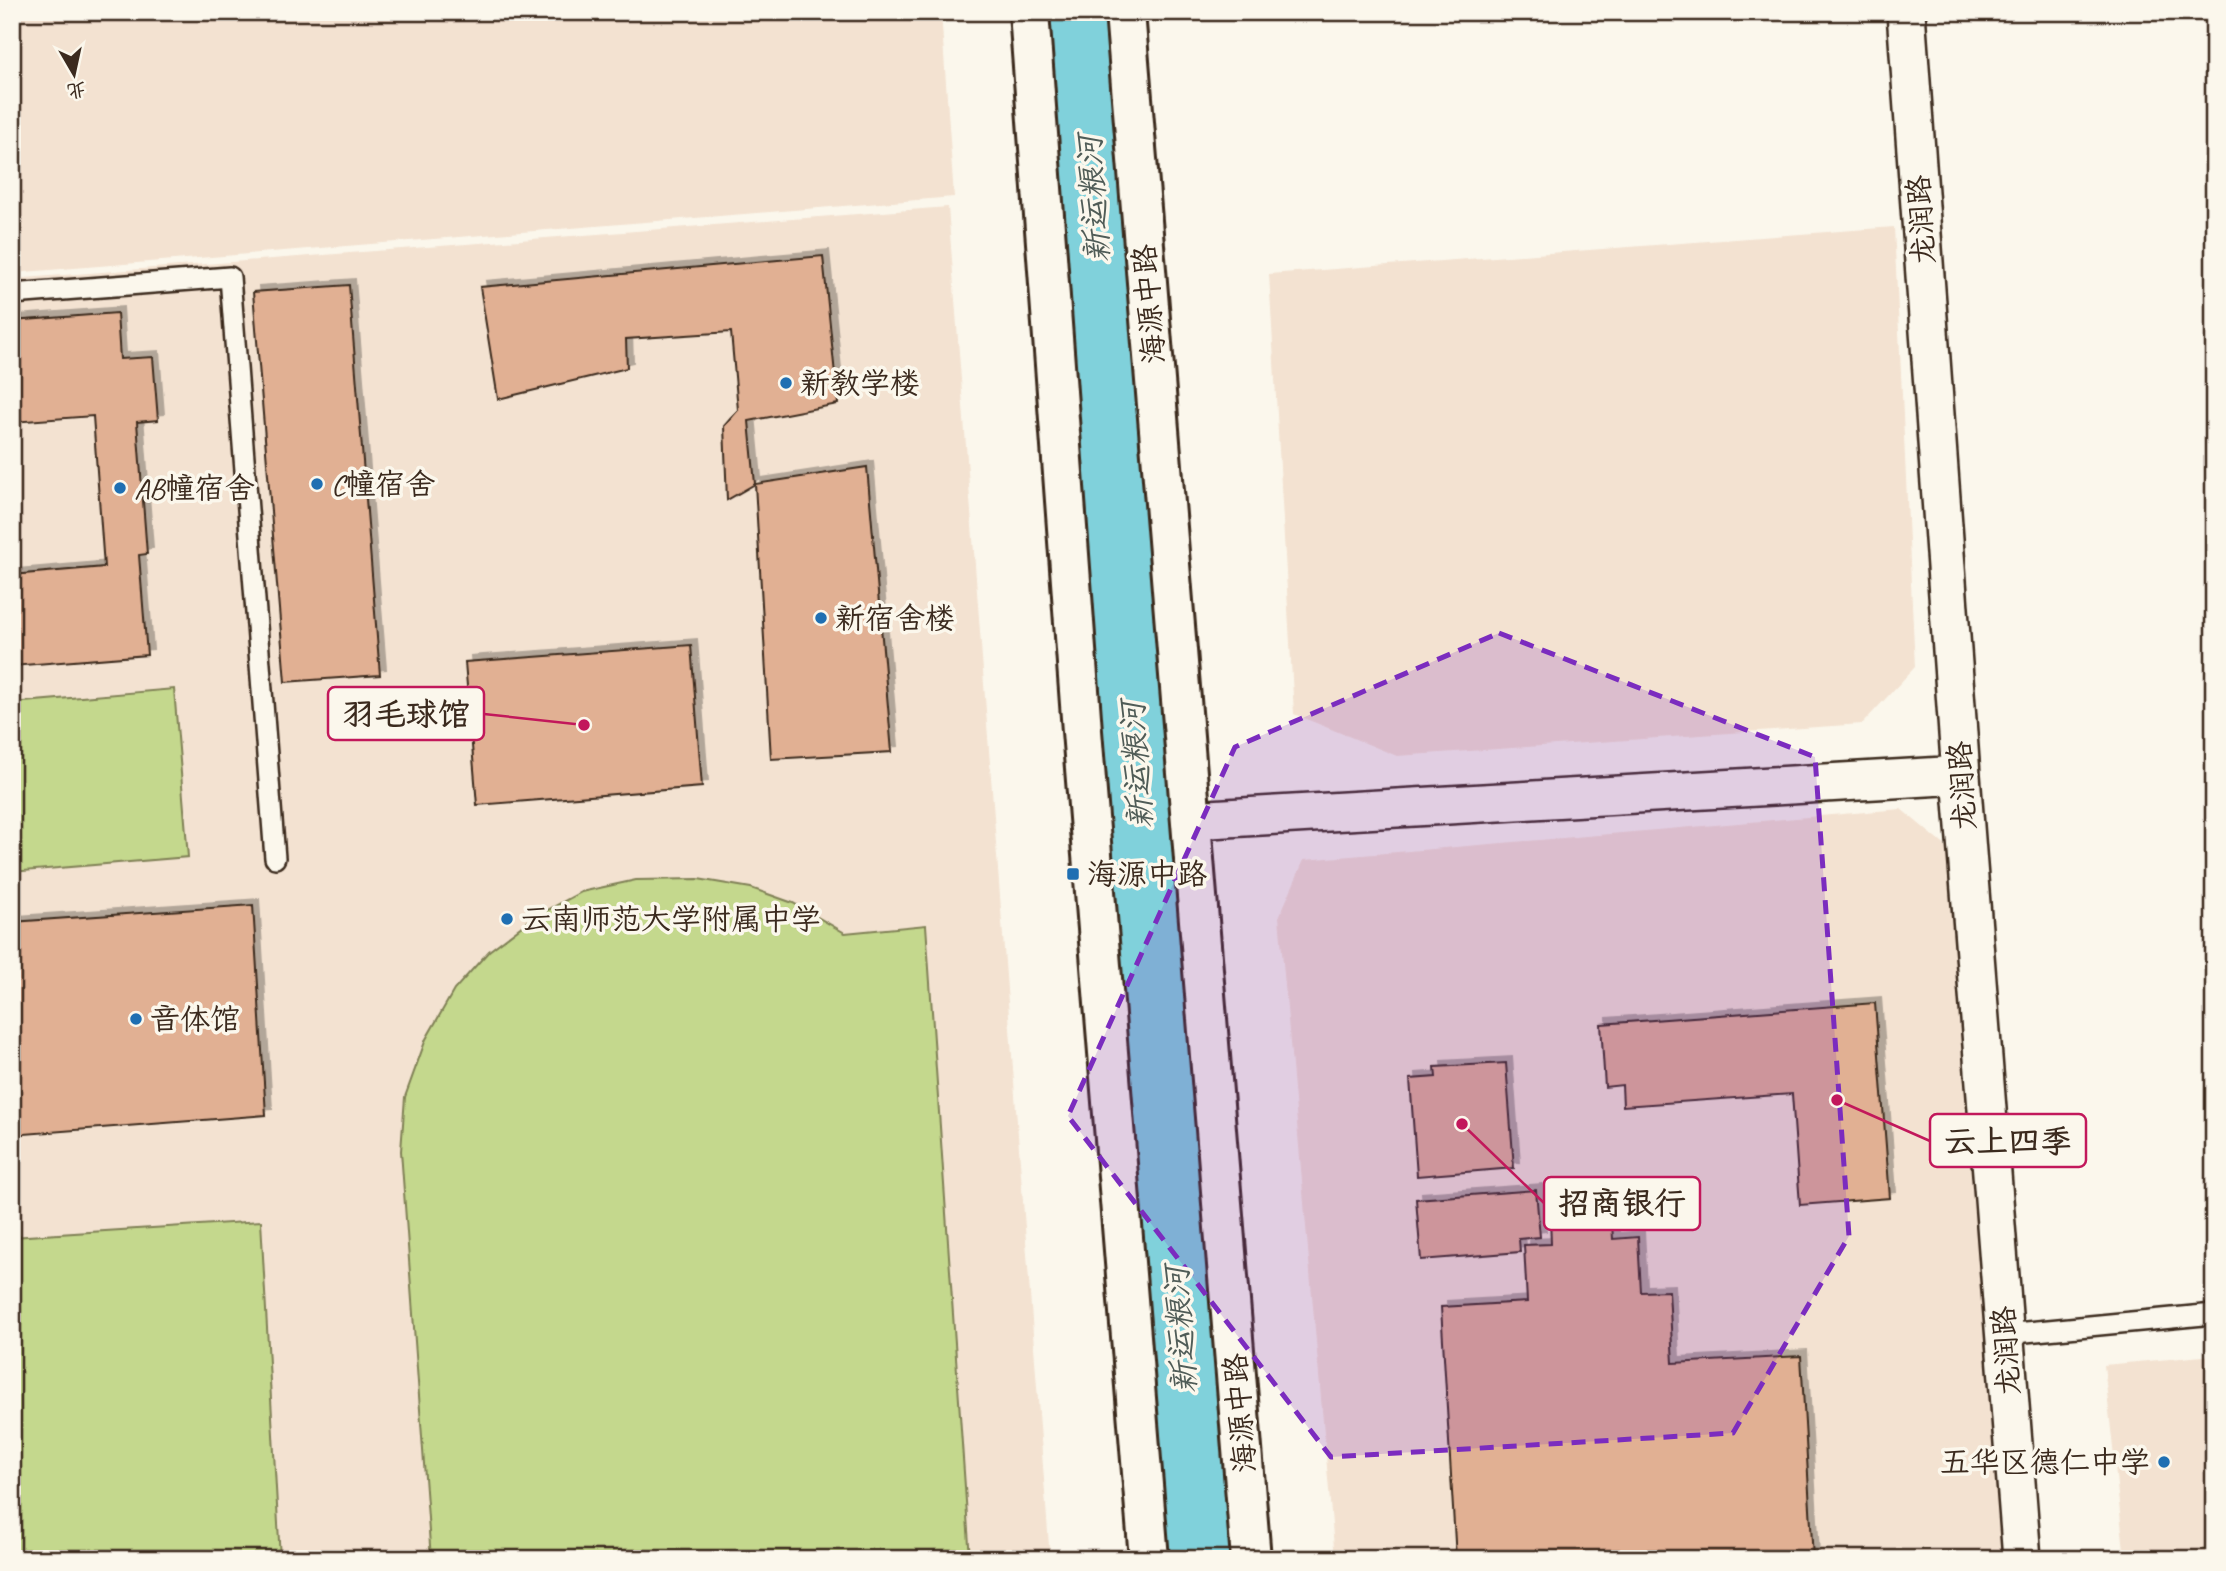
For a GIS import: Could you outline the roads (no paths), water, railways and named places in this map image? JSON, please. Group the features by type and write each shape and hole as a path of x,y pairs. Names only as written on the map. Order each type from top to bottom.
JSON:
{"main road":[{"path":"1029,12 1082,731 1149,1559"},
{"name":"海源中路","path":"1125,12 1251,1559"}],"street":[{"name":"龙润路","path":"1906,12 1961,775 2022,1559"},
{"path":"1192,820 1961,775"}],"lane":[{"path":"12,294 230,277 275,858"},
{"path":"2004,1334 2214,1314"}],"waterway":[{"name":"新运粮河","path":"1079,12 1197,1559"}],"place":[{"name":"新教学楼","path":"786,383"},
{"name":"C幢宿舍","path":"317,484"},
{"name":"AB幢宿舍","path":"120,488"},
{"name":"新宿舍楼","path":"821,618"},
{"name":"羽毛球馆","path":"584,725"},
{"name":"海源中路","path":"1073,874"},
{"name":"云南师范大学附属中学","path":"507,919"},
{"name":"音体馆","path":"136,1019"},
{"name":"云上四季","path":"1837,1100"},
{"name":"招商银行","path":"1462,1124"},
{"name":"五华区德仁中学","path":"2164,1462"}]}
